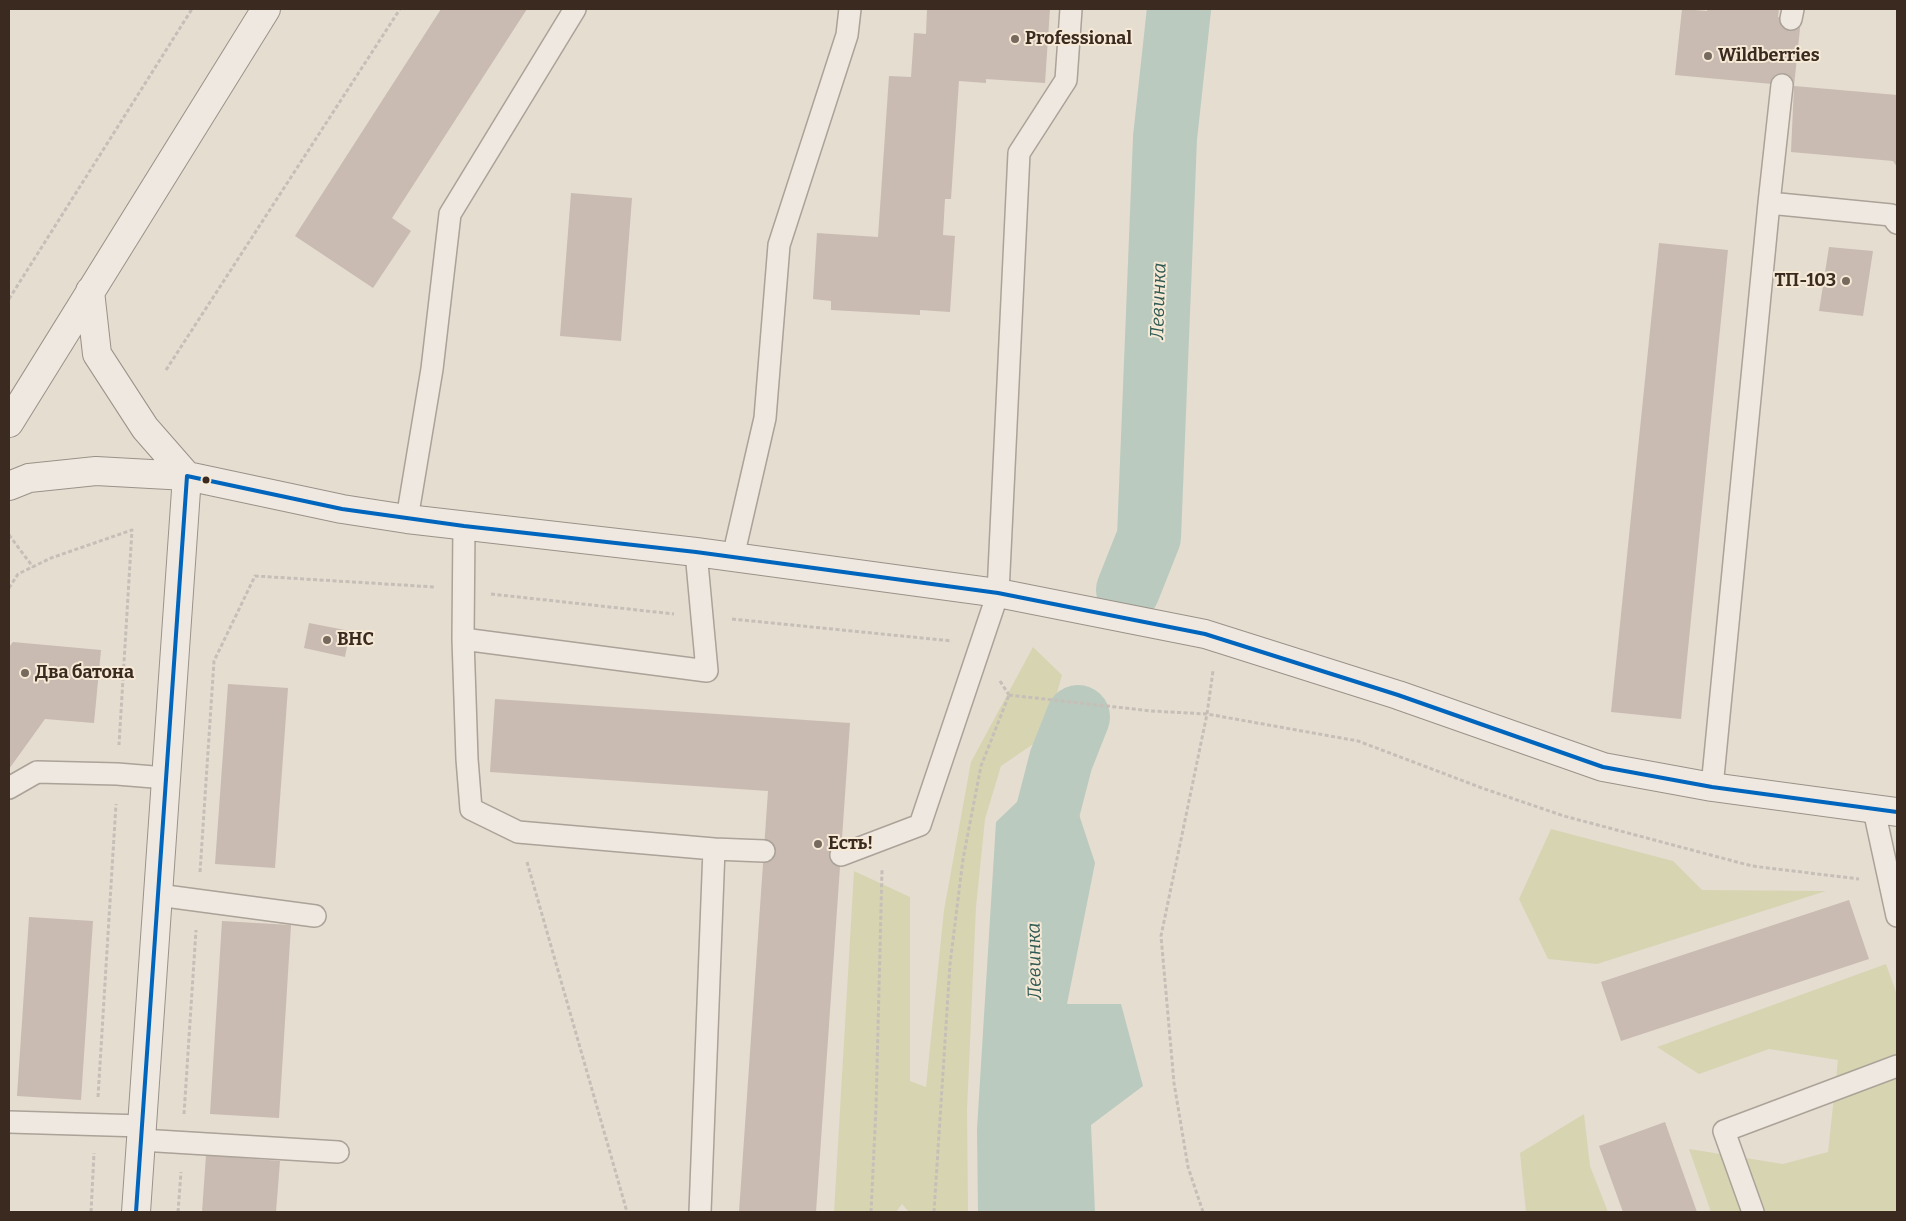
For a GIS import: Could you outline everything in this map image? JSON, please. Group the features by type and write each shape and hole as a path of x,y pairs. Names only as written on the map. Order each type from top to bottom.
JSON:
{"main road":[{"path":"9,423 266,9"},
{"path":"90,291 97,354 145,428 187,476 136,1212"},
{"path":"9,486 29,478 96,471 187,476 342,509 408,519 696,552 998,593 1205,634 1398,695 1603,767 1712,788 1886,811"}],"lane":[{"path":"408,519 432,369 450,214 575,9"},
{"path":"734,557 765,418 779,245 847,35 850,9"},
{"path":"841,855 920,825 998,593 1018,153 1066,80 1071,9"},
{"path":"1712,788 1782,85"},
{"path":"1769,203 1891,215 1897,223"},
{"path":"464,526 463,639 467,759 471,809 518,832 764,851"},
{"path":"463,639 707,671 696,552"},
{"path":"9,788 37,772 118,774 166,778"},
{"path":"1886,811 1889,882 1897,916"},
{"path":"700,1212 714,848"},
{"path":"158,895 315,916"},
{"path":"1753,1212 1724,1131 1897,1066"},
{"path":"9,1122 96,1125 141,1133 338,1152"}],"path":[{"path":"9,299 192,9"},
{"path":"166,370 400,9"},
{"path":"9,588 18,574 34,566 51,558 132,530 91,1212"},
{"path":"9,535 34,566"},
{"path":"1203,1212 1188,1167 1174,1083 1161,936 1207,714 1218,638"},
{"path":"934,1212 950,964 963,858 981,766 1009,695 1151,711 1207,714 1358,740 1482,788 1564,816 1752,866 1889,882"},
{"path":"518,832 627,1212"},
{"path":"871,1212 876,1108 883,839"}],"shaded area":[{"path":"1033,647 1062,675 1045,736 1001,766 985,819 976,907 967,1110 968,1212 909,1212 902,1204 896,1212 834,1212 854,871 910,897 910,1081 926,1087 944,910 971,762"},
{"path":"1551,829 1673,861 1702,890 1826,891 1597,964 1548,959 1519,899"},
{"path":"1886,964 1897,995 1897,1212 1711,1212 1689,1149 1783,1164 1828,1152 1838,1060 1769,1049 1699,1074 1657,1047"},
{"path":"1584,1114 1590,1166 1608,1212 1526,1212 1520,1153"}],"water":[{"path":"1061,760 1095,863 1067,1004 1121,1004 1143,1086 1091,1125 1095,1212 978,1212 977,1129 996,822"}],"building":[{"path":"441,9 527,9 392,218 411,231 373,288 295,236"},
{"path":"927,9 1050,9 1045,83 986,79 986,83 959,81 951,199 945,199 943,235 955,236 950,312 920,310 920,315 831,310 831,301 813,299 817,233 878,237 889,76 911,77 914,33 926,34"},
{"path":"1682,9 1707,11 1708,9 1779,9 1778,17 1801,19 1794,86 1675,75"},
{"path":"1794,86 1897,95 1897,167 1893,161 1791,152"},
{"path":"571,193 632,198 621,341 560,336"},
{"path":"1659,243 1728,250 1681,719 1611,712"},
{"name":"ТП-103","path":"1829,247 1873,251 1863,316 1819,311"},
{"name":"ВНС","path":"309,623 350,631 345,657 304,648"},
{"path":"13,642 101,650 94,723 45,719 9,769 9,647"},
{"path":"228,684 288,688 275,868 215,864"},
{"path":"495,699 850,723 816,1212 739,1212 768,791 490,772"},
{"path":"1849,900 1869,959 1621,1041 1601,982"},
{"path":"29,917 93,921 81,1100 17,1096"},
{"path":"222,921 291,925 279,1118 210,1114"},
{"path":"1665,1122 1697,1212 1623,1212 1599,1146"},
{"path":"206,1155 280,1161 276,1212 202,1212"}],"waterway":[{"name":"Левинка","path":"1128,590 1149,537 1165,138 1179,9"},
{"name":"Левинка","path":"1039,845 1061,760 1078,717"}],"transit line":[{"path":"187,476 342,509 464,526 696,552 998,593 1205,634 1398,695 1603,767 1712,787 1897,812"},
{"path":"136,1212 187,476"}],"place":[{"name":"Professional","path":"1015,39"},
{"name":"Wildberries","path":"1708,56"},
{"name":"ТП-103","path":"1846,281"},
{"name":"ВНС","path":"327,640"},
{"name":"Два батона","path":"25,673"},
{"name":"Есть!","path":"818,844"}]}
